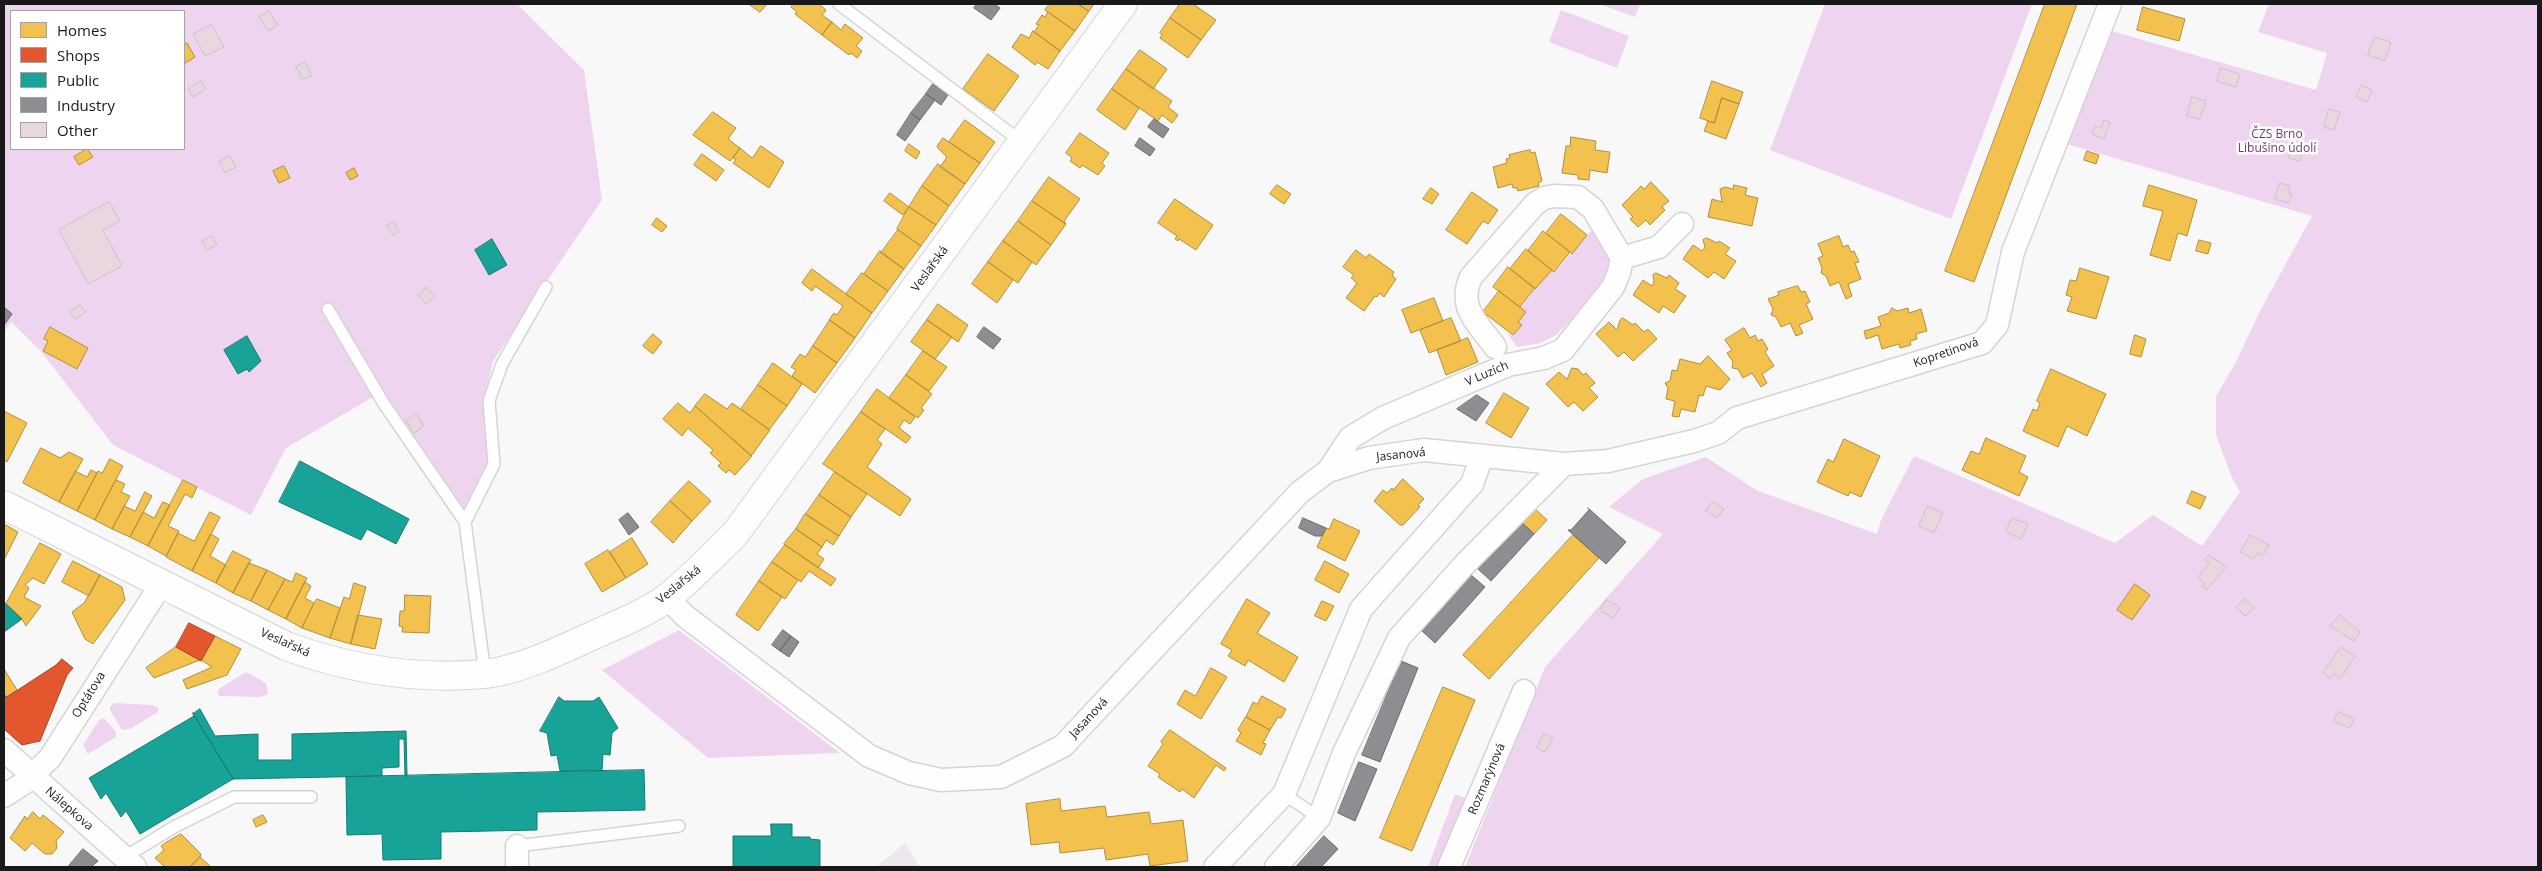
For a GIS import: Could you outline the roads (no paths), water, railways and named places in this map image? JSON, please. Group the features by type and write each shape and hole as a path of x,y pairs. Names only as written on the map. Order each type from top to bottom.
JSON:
{"street":[{"name":"Veslařská","path":"4,505 286,646 325,660 376,670 416,674 485,674 531,661 578,642 667,598 735,534 1123,4"},
{"name":"Kopretinová","path":"1564,464 1608,461 1694,441 1718,433 1737,418 1982,343 1997,325 2013,252 2110,4"},
{"name":"V Luzích","path":"1328,471 1350,438 1383,418 1508,365 1544,358 1563,350 1613,287 1619,273 1622,258 1593,209 1578,197 1564,198 1554,196 1544,198 1535,204 1471,277 1465,290 1466,306 1495,346"},
{"path":"1622,258 1659,247 1682,224"},
{"name":"Jasanová","path":"667,598 685,616 869,756 909,773 941,780 1001,777 1063,746 1300,492 1328,471 1369,458 1424,450 1564,464"},
{"path":"1215,867 1284,794 1361,609 1472,484 1482,456"},
{"path":"1276,867 1319,818 1344,753 1399,638 1464,565 1564,464"},
{"name":"Optátova","path":"4,796 32,776 50,758 162,583"},
{"name":"Rozmarýnová","path":"1449,867 1524,691"},
{"name":"Nálepkova","path":"4,750 130,862"}],"lane":[{"path":"840,4 1023,143"},
{"path":"465,522 494,464 489,401 502,364 546,286"},
{"path":"328,309 384,404 465,522 485,674"},
{"path":"1284,794 1319,818"},
{"path":"130,862 174,827 234,797 311,797"},
{"path":"517,857 679,826"}],"park label":[{"name":"ČZS Brno Libušino údolí","path":"2277,142"}]}
